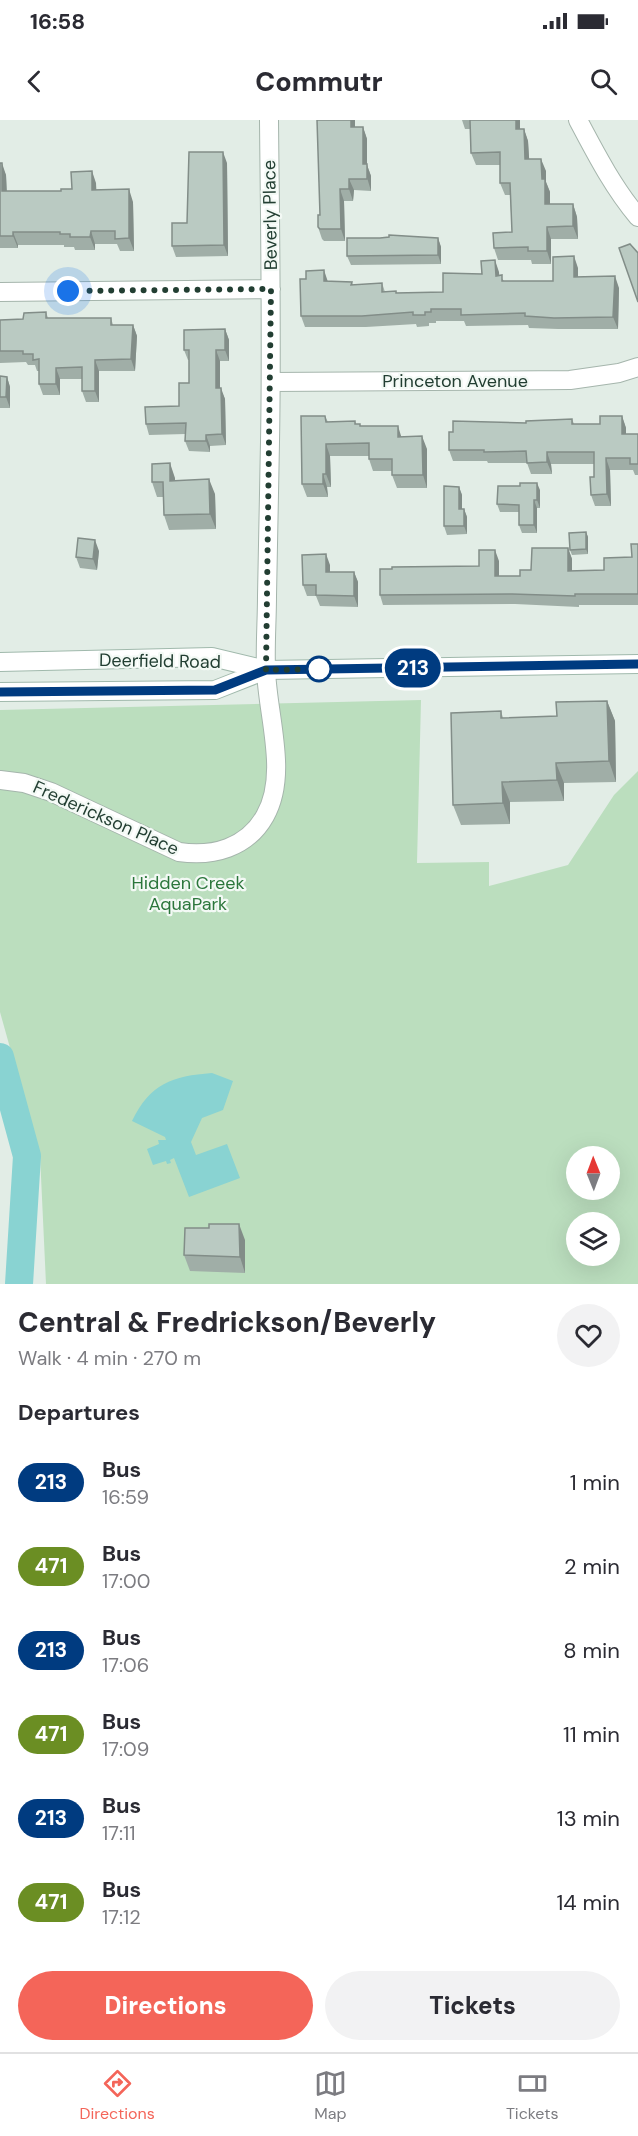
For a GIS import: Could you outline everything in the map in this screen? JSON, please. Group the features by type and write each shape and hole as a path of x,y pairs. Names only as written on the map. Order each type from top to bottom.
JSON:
{"street":[{"name":"Beverly Place","path":"266,670 271,382 269,120"},
{"path":"578,120 603,168 623,200 638,217"},
{"path":"0,292 271,289"},
{"name":"Princeton Avenue","path":"271,382 570,380 619,373 638,367"},
{"name":"Deerfield Road","path":"0,662 212,657 266,670"},
{"path":"266,670 638,664"},
{"name":"Deerfield Road","path":"0,692 215,690 266,670"},
{"name":"Frederickson Place","path":"0,780 24,783 51,792 179,852 195,855 211,854 231,847 252,833 265,816 273,795 277,772 266,670"}],"green space":[{"name":"Hidden Creek AquaPark","path":"421,700 417,863 489,862 489,886 568,865 614,795 638,771 638,1284 46,1284 40,1155 0,1012 0,710"}],"water":[{"path":"212,1073 233,1081 223,1110 202,1118 191,1142 196,1155 227,1144 240,1178 189,1197 174,1158 170,1160 171,1163 167,1164 166,1161 153,1165 147,1149 159,1144 158,1140 166,1140 165,1137 132,1121 146,1098 164,1084 198,1074"}],"building":[{"path":"317,120 351,120 351,127 363,127 363,164 367,164 367,179 349,179 349,189 340,189 341,229 320,229 318,227 318,215 320,215"},
{"path":"470,120 516,120 516,129 524,129 525,159 541,159 542,179 545,179 545,204 573,204 573,226 547,227 547,251 528,251 528,247 494,248 493,233 512,232 510,183 500,183 500,152 471,153"},
{"path":"189,152 223,152 224,245 172,246 172,223 187,223"},
{"path":"0,163 2,163 2,191 72,189 71,172 92,171 92,190 129,189 129,238 115,239 115,231 91,231 90,237 70,237 70,234 60,234 60,232 13,232 13,236 0,236"},
{"path":"389,235 438,238 438,255 347,256 347,238 380,238 389,237"},
{"path":"630,244 638,253 638,302 619,248"},
{"path":"574,256 574,277 615,276 613,317 554,318 525,316 525,313 461,315 461,309 431,309 431,312 425,312 425,315 413,315 413,312 362,316 301,316 300,279 306,279 306,271 324,270 324,281 352,282 351,285 382,283 382,292 443,292 443,273 482,274 481,261 495,260 496,276 502,275 502,281 553,281 553,257"},
{"path":"46,312 46,318 111,318 111,325 133,325 131,359 95,360 95,391 82,391 82,367 56,368 56,384 39,384 39,359 33,360 33,354 23,354 23,351 0,351 0,320 23,319 24,313"},
{"path":"225,329 225,350 216,350 216,388 221,388 222,434 206,435 206,441 185,441 186,423 146,424 145,407 179,406 179,383 189,383 189,350 184,350 184,330"},
{"path":"0,376 7,377 6,397 0,397"},
{"path":"301,416 325,416 326,422 355,421 355,424 360,424 360,426 398,426 398,437 422,436 423,475 392,475 392,459 369,459 369,443 326,444 326,474 323,474 323,484 302,484"},
{"path":"600,416 622,416 622,434 638,434 638,464 630,464 630,458 606,458 607,494 591,495 590,477 594,477 594,452 547,452 547,462 527,463 526,451 449,450 449,432 453,432 453,421 526,423 526,421 572,419 572,424 600,424"},
{"path":"170,463 170,481 209,479 210,514 164,515 163,482 152,482 152,464"},
{"path":"520,483 537,483 534,525 519,525 519,505 497,504 498,486 520,486"},
{"path":"444,486 459,487 459,509 464,509 464,526 444,526"},
{"path":"586,532 586,549 570,550 569,533"},
{"path":"78,538 95,540 93,559 76,557"},
{"path":"631,544 638,544 638,594 380,595 380,569 479,566 479,550 495,550 495,576 520,576 520,570 531,570 532,548 568,548 568,571 604,570 604,558 632,557"},
{"path":"326,554 326,572 354,572 354,596 316,595 316,585 303,585 302,555"},
{"path":"607,701 609,761 556,763 557,780 502,782 503,803 453,805 451,713 501,711 501,718 557,716 556,702"},
{"path":"209,1224 239,1224 240,1257 184,1255 185,1228 209,1228"}],"waterway":[{"path":"0,1057 27,1156 19,1284"}],"bus line":[{"name":"213","path":"0,692 215,690 266,670 638,664"}],"route":[{"path":"68,291 271,289 266,670 326,669 319,669"}]}
